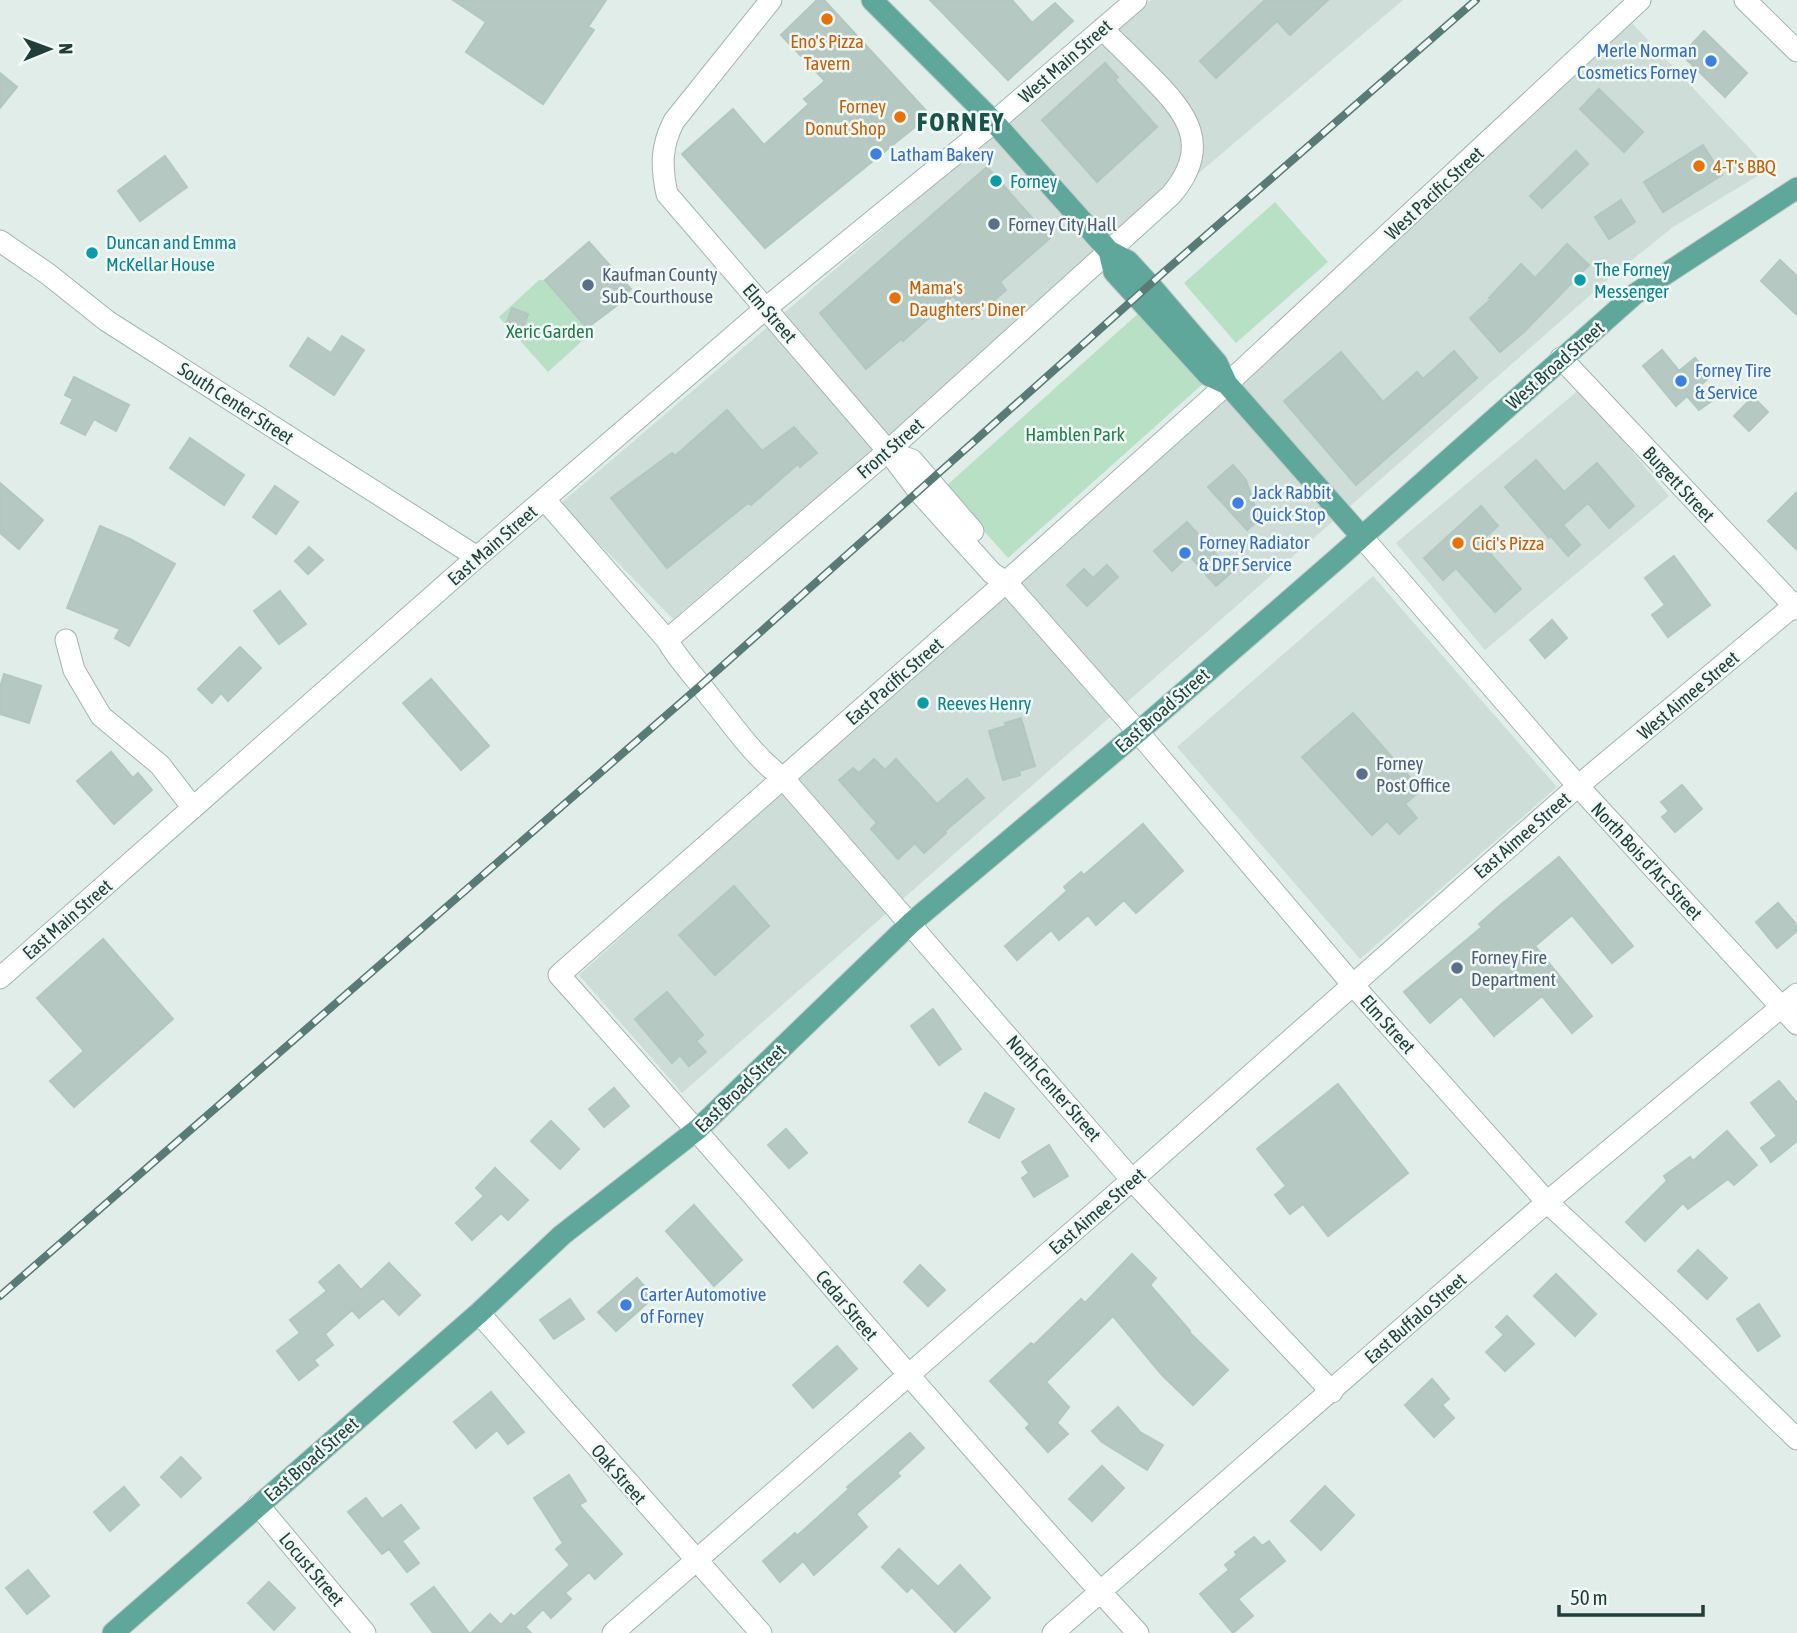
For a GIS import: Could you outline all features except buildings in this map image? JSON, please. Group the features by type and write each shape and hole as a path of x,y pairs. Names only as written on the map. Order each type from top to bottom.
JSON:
{"main road":[{"path":"872,0 994,122 1109,251 1114,272 1145,291 1208,375 1227,384 1362,537"},
{"name":"West Broad Street","path":"1362,537 1635,294 1797,188"},
{"name":"East Broad Street","path":"113,1633 479,1313 562,1235 698,1129 911,923 1138,732 1362,537"}],"street":[{"name":"Elm Street","path":"771,0 674,121 666,135 662,170 667,194 888,451 928,502 992,573 1006,582 1138,732 1353,985 1547,1202 1797,1439"},
{"name":"West Main Street","path":"994,122 1136,0"},
{"name":"West Pacific Street","path":"1227,384 1640,0"},
{"path":"1745,0 1797,51"},
{"name":"Front Street","path":"667,640 888,451 1183,182 1191,166 1193,151 1192,132 1184,114 1168,94 1102,29"},
{"name":"East Main Street","path":"0,978 477,557 766,308 994,122"},
{"name":"South Center Street","path":"0,241 48,274 107,321 477,557"},
{"name":"Burgett Street","path":"1562,358 1796,606"},
{"name":"East Pacific Street","path":"559,975 1227,384"},
{"path":"545,500 667,640"},
{"name":"North Bois d’Arc Street","path":"1362,537 1578,786 1790,1000 1797,1024"},
{"name":"West Aimee Street","path":"1578,786 1796,606"},
{"path":"66,640 74,670 101,716 160,765 193,808"},
{"name":"North Center Street","path":"667,640 677,656 778,756 783,778 1132,1180 1332,1392"},
{"name":"East Aimee Street","path":"613,1633 1578,786"},
{"name":"Cedar Street","path":"559,975 698,1129 908,1376 1138,1633"},
{"name":"East Buffalo Street","path":"1053,1633 1547,1202 1790,1000"},
{"name":"Oak Street","path":"479,1313 761,1633"},
{"name":"Locust Street","path":"258,1505 365,1633"}],"shaded area":[{"path":"1151,0 1403,0 673,619 560,504"},
{"path":"1632,23 1769,169 1673,227 1612,276 682,1093 579,975"},
{"path":"1580,389 1669,496 1485,650 1396,543"},
{"path":"1373,576 1557,787 1360,959 1177,747"}],"green space":[{"path":"1275,202 1328,262 1236,343 1184,283"},
{"name":"Xeric Garden","path":"539,280 545,280 591,333 548,372 499,317"},
{"name":"Hamblen Park","path":"1142,310 1206,381 1008,558 945,487"}],"railway":[{"path":"0,1296 701,685 1164,272 1476,0"}],"place":[{"name":"Eno's Pizza Tavern","path":"827,19"},
{"name":"Merle Norman Cosmetics Forney","path":"1711,61"},
{"name":"Forney Donut Shop","path":"900,117"},
{"name":"Latham Bakery","path":"876,154"},
{"name":"4-T's BBQ","path":"1699,166"},
{"name":"Forney","path":"996,181"},
{"name":"Forney City Hall","path":"994,224"},
{"name":"Duncan and Emma McKellar House","path":"92,253"},
{"name":"The Forney Messenger","path":"1580,280"},
{"name":"Kaufman County Sub-Courthouse","path":"588,285"},
{"name":"Mama's Daughters' Diner","path":"895,298"},
{"name":"Forney Tire & Service","path":"1681,381"},
{"name":"Jack Rabbit Quick Stop","path":"1238,503"},
{"name":"Cici's Pizza","path":"1458,543"},
{"name":"Forney Radiator & DPF Service","path":"1185,553"},
{"name":"Reeves Henry","path":"923,703"},
{"name":"Forney Post Office","path":"1362,774"},
{"name":"Forney Fire Department","path":"1457,968"},
{"name":"Carter Automotive of Forney","path":"626,1305"}],"district":[{"name":"FORNEY","path":"961,122"}]}
